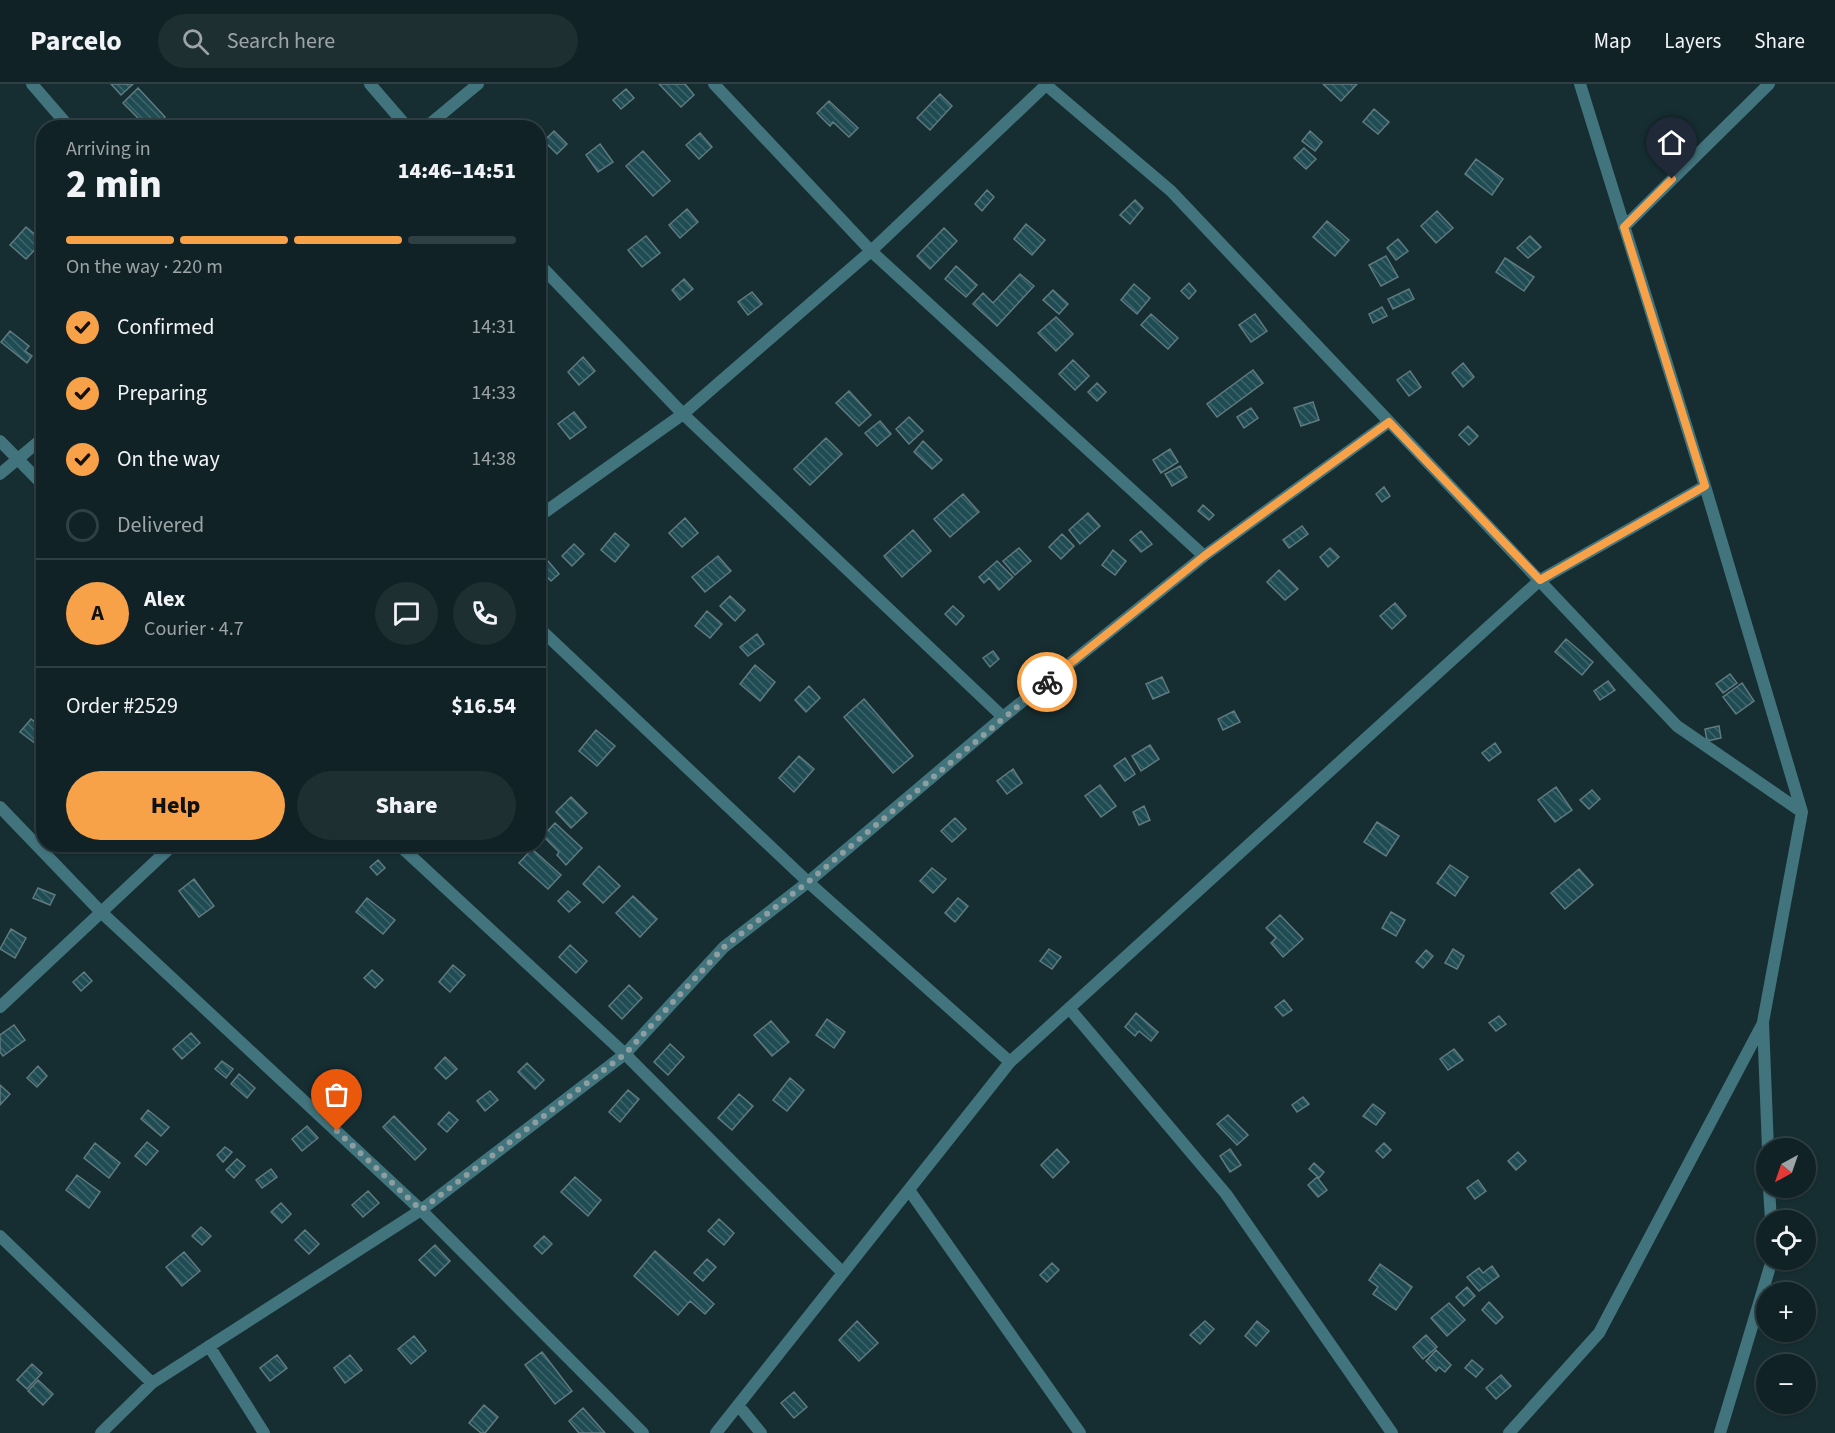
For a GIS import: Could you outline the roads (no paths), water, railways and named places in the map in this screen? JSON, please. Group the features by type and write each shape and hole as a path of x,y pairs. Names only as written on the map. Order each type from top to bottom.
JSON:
{"street":[{"path":"32,84 63,120"},
{"path":"370,84 401,120"},
{"path":"435,120 478,84"},
{"path":"714,84 871,251 1204,556"},
{"path":"1580,84 1705,486 1802,812 1763,1022 1768,1138"},
{"path":"1624,227 1769,84"},
{"path":"546,511 684,414 871,251 1045,85 1171,191 1677,726 1802,812"},
{"path":"546,271 684,414 1003,717"},
{"path":"101,1433 152,1383 421,1210 625,1054 724,947 808,882 1003,717 1204,556 1389,422"},
{"path":"0,441 36,478"},
{"path":"0,474 36,444"},
{"path":"716,1433 1010,1062 1540,580 1705,486"},
{"path":"546,635 808,882 1010,1062"},
{"path":"0,807 36,844"},
{"path":"43,852 101,912 421,1210 643,1433"},
{"path":"0,1007 165,852"},
{"path":"407,852 625,1054 843,1273"},
{"path":"1069,1008 1226,1194 1392,1433"},
{"path":"1509,1433 1599,1333 1763,1022"},
{"path":"909,1190 1080,1433"},
{"path":"0,1236 152,1383"},
{"path":"1720,1433 1769,1270"},
{"path":"209,1346 264,1433"},
{"path":"738,1405 761,1433"}]}
